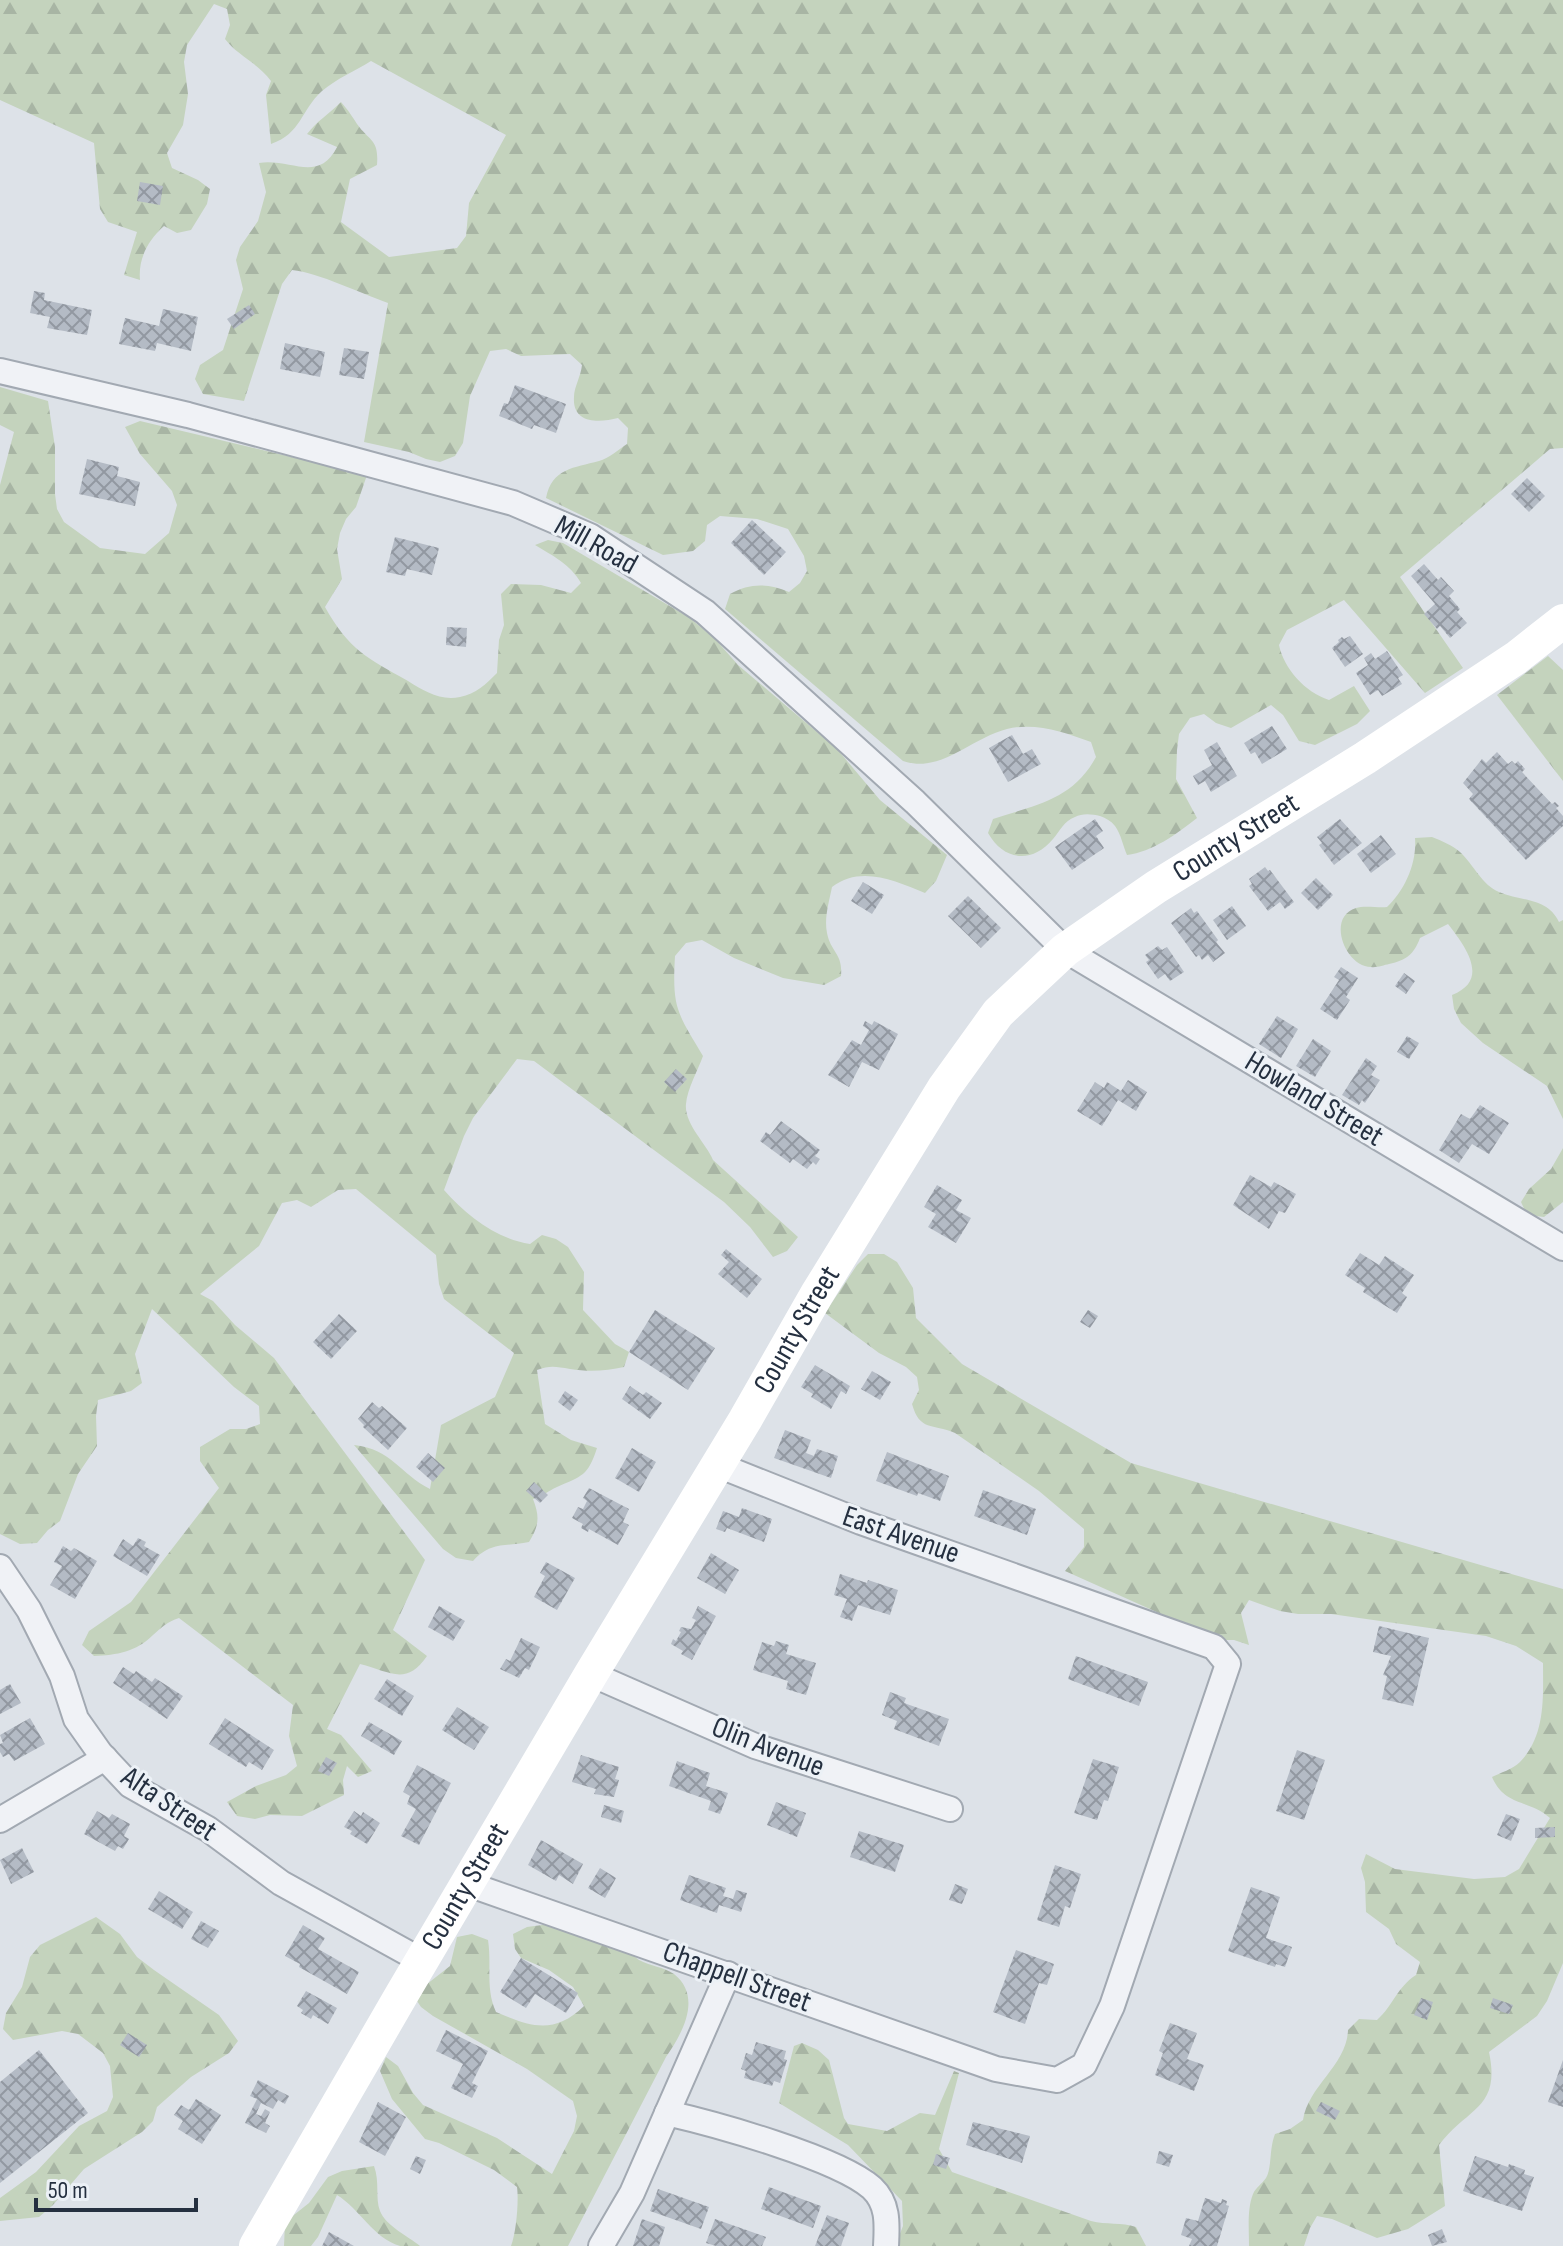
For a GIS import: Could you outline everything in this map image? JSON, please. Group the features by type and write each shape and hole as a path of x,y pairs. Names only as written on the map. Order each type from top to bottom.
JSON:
{"street":[{"name":"Mill Road","path":"0,371 188,415 513,503 590,536 705,612 920,807 1065,950"},
{"name":"County Street","path":"256,2246 817,1294 944,1088 998,1013 1065,950 1156,887 1365,758 1516,658 1563,621"},
{"name":"Howland Street","path":"1065,950 1563,1248"},
{"name":"East Avenue","path":"718,1465 861,1522 1214,1647 1228,1664 1112,2006 1084,2065 1057,2080 1006,2071"},
{"name":"Alta Street","path":"0,1567 29,1610 62,1676 76,1719 130,1785 208,1829 281,1883 422,1961"},
{"name":"Olin Avenue","path":"591,1674 755,1746 950,1809"},
{"path":"0,1820 105,1758"},
{"name":"Chappell Street","path":"468,1884 1006,2071"},
{"path":"601,2246 632,2193 728,1974"},
{"path":"667,2113 776,2145 843,2170 874,2189 888,2215 886,2246"}],"green space":[{"path":"0,0 1563,0 1563,448 1550,449 1400,577 1463,668 1425,693 1344,600 1287,630 1279,645 1291,671 1320,696 1329,700 1354,686 1370,711 1357,724 1315,745 1299,741 1283,715 1271,705 1231,728 1216,723 1204,714 1190,718 1179,734 1176,779 1197,818 1155,846 1127,855 1112,823 1100,816 1081,815 1062,826 1053,839 1036,853 1010,854 988,833 993,819 1051,799 1076,783 1096,757 1091,742 1049,729 1018,727 994,733 930,763 903,761 725,609 730,594 745,588 766,586 789,592 800,583 807,571 804,556 788,529 757,519 720,516 707,525 705,541 693,551 663,555 546,498 553,481 565,471 603,460 627,444 628,428 618,418 588,420 577,412 574,393 582,365 570,354 521,356 506,349 490,351 470,396 463,443 455,456 440,462 364,442 388,303 327,279 292,270 282,284 244,401 203,394 195,379 200,365 223,350 243,289 236,260 240,247 258,221 266,192 259,163 312,167 330,158 337,147 307,134 341,102 373,142 377,150 377,165 350,179 341,222 389,257 457,248 466,236 469,203 506,135 371,61 322,91 295,128 271,144 266,95 271,81 225,39 230,25 227,9 214,4 187,45 184,62 188,94 183,125 167,153 172,168 210,189 207,204 191,230 177,233 164,226 158,231 142,257 140,280 124,275 137,232 108,222 100,209 94,143 0,100"},
{"path":"0,387 48,401 55,447 57,509 64,522 100,548 145,554 169,533 177,505 172,491 140,454 125,427 140,421 367,475 356,507 340,533 337,549 342,579 325,607 342,633 360,652 439,696 453,698 471,694 497,673 499,640 504,625 501,594 511,584 541,585 571,593 581,583 566,566 535,545 548,540 563,543 690,618 716,640 738,665 837,749 880,800 947,855 936,881 925,893 890,880 866,876 843,880 832,887 826,927 839,958 841,976 824,985 783,978 734,958 702,940 686,943 675,956 674,988 678,1009 703,1056 687,1098 688,1119 713,1160 798,1237 787,1251 773,1257 750,1227 724,1202 534,1061 517,1059 473,1118 444,1190 472,1217 505,1237 530,1244 542,1235 568,1247 584,1272 583,1310 615,1344 629,1352 624,1367 591,1371 554,1367 537,1370 545,1424 571,1440 597,1448 583,1474 533,1499 537,1521 529,1542 486,1550 473,1561 456,1558 443,1549 354,1445 378,1451 430,1489 441,1425 495,1397 514,1353 444,1299 436,1255 356,1189 338,1190 311,1207 297,1200 282,1203 259,1246 200,1294 213,1301 235,1325 274,1358 425,1560 393,1630 427,1656 419,1666 404,1674 388,1673 360,1664 327,1729 341,1735 372,1771 358,1777 347,1766 343,1780 344,1795 302,1816 270,1815 255,1819 237,1816 227,1802 256,1786 286,1775 297,1766 289,1736 293,1705 179,1618 126,1652 94,1656 82,1645 89,1631 131,1602 219,1488 200,1461 200,1447 230,1429 246,1429 260,1424 259,1406 234,1387 152,1309 135,1354 142,1383 131,1391 98,1400 97,1446 78,1474 60,1521 37,1543 20,1544 0,1534 0,485 14,432 0,425"},
{"path":"1548,656 1563,670 1563,781 1497,695"},
{"path":"1432,837 1460,852 1493,889 1541,904 1559,922 1563,920 1563,1119 1547,1086 1483,1043 1461,1023 1452,995 1464,989 1470,981 1471,962 1448,924 1420,938 1409,956 1375,967 1362,965 1353,959 1342,941 1342,921 1347,913 1359,907 1387,907 1408,876 1414,857 1415,838"},
{"path":"1563,1148 1563,1202 1544,1217 1527,1215 1521,1202 1529,1189 1551,1169"},
{"path":"868,1254 884,1254 897,1262 913,1288 916,1318 962,1364 1131,1463 1563,1589 1563,1963 1537,2016 1489,2052 1491,2071 1486,2096 1439,2145 1445,2206 1408,2229 1377,2238 1317,2216 1304,2246 1249,2246 1251,2200 1268,2174 1275,2134 1303,2120 1312,2097 1341,2054 1348,2030 1359,2019 1377,2020 1404,1985 1416,1975 1420,1962 1396,1944 1389,1929 1366,1912 1361,1868 1366,1854 1395,1869 1474,1879 1505,1877 1519,1869 1550,1818 1511,1798 1497,1787 1492,1777 1520,1762 1535,1740 1541,1715 1543,1663 1516,1646 1486,1636 1331,1614 1298,1614 1249,1600 1241,1613 1249,1645 1234,1640 1219,1640 1065,1571 1084,1547 1084,1529 1039,1491 955,1433 923,1423 912,1404 919,1390 917,1377 825,1313 857,1265"},
{"path":"96,1917 120,1934 137,1957 219,2015 238,2041 229,2053 191,2077 157,2107 153,2121 142,2132 84,2169 39,2217 0,2221 0,2198 36,2172 79,2126 107,2111 113,2097 110,2066 103,2053 78,2034 62,2031 13,2040 3,2029 6,2013 22,1987 30,1957 40,1945"},
{"path":"527,1927 570,1927 597,1934 639,1960 674,1974 687,1993 687,2016 568,2246 511,2246 517,2217 517,2187 494,2170 425,2139 392,2099 380,2071 386,2057 398,2066 423,2105 497,2138 552,2174 574,2131 577,2116 573,2101 527,2069 433,2016 421,2007 413,1995 450,1966 457,1937 472,1934 488,1940 491,1994 496,2012 542,2026 563,2021 584,2006 573,1987 549,1970 521,1958 515,1949 513,1934"},
{"path":"802,2043 818,2050 829,2060 848,2124 887,2131 920,2113 935,2115 954,2071 959,2073 939,2149 952,2172 1091,2221 1136,2227 1146,2246 895,2246 903,2226 902,2201 848,2145 779,2103 794,2046"},
{"path":"374,2166 380,2211 392,2226 420,2246 400,2246 390,2242 337,2195 311,2246 284,2246 285,2222 309,2203 328,2177 342,2171"}],"building":[{"path":"140,182 163,186 160,205 137,201"},
{"path":"34,291 45,293 44,300 92,310 87,335 47,328 50,317 30,313"},
{"path":"249,305 255,314 234,329 227,319"},
{"path":"163,309 198,317 191,351 157,343 155,351 119,344 125,318 159,326"},
{"path":"285,343 325,352 320,377 280,369"},
{"path":"344,348 369,352 364,379 339,375"},
{"path":"515,385 566,404 556,433 534,425 532,429 499,416 504,403 508,404"},
{"path":"87,459 119,467 117,476 140,482 135,506 79,494"},
{"path":"1527,478 1545,496 1529,512 1511,494"},
{"path":"752,520 786,552 764,575 731,543"},
{"path":"395,537 439,548 432,575 407,569 405,576 386,572"},
{"path":"1424,564 1438,580 1441,577 1454,591 1449,596 1467,623 1450,638 1424,614 1435,604 1411,576"},
{"path":"447,627 467,628 466,647 446,645"},
{"path":"1350,636 1363,654 1345,667 1332,648 1342,637"},
{"path":"1387,651 1403,675 1398,678 1402,684 1382,696 1378,690 1370,695 1356,673 1368,665 1364,658 1371,653 1375,659"},
{"path":"1272,726 1287,749 1262,764 1255,752 1251,754 1244,743"},
{"path":"1012,735 1023,754 1032,749 1041,764 1008,782 989,748"},
{"path":"1217,742 1237,776 1211,792 1205,781 1198,785 1193,776 1212,765 1204,750"},
{"path":"1497,752 1508,764 1518,761 1525,769 1522,772 1552,804 1555,802 1559,806 1556,808 1563,816 1563,826 1526,860 1469,799 1473,794 1463,783 1482,759 1486,763"},
{"path":"1095,819 1103,831 1096,836 1104,848 1072,870 1055,847"},
{"path":"1340,819 1362,843 1334,865 1319,845 1322,843 1317,837"},
{"path":"1381,835 1396,854 1371,873 1357,854"},
{"path":"1265,867 1294,902 1285,909 1280,902 1268,911 1249,886 1252,884 1249,879"},
{"path":"1316,878 1333,895 1318,910 1301,893"},
{"path":"863,882 884,895 872,914 851,901"},
{"path":"968,896 1001,928 981,948 948,916"},
{"path":"1232,906 1246,926 1227,940 1213,920"},
{"path":"1191,908 1194,913 1197,911 1225,953 1213,962 1208,955 1202,960 1199,955 1196,957 1171,923"},
{"path":"1158,946 1162,950 1167,947 1184,972 1170,981 1165,974 1158,979 1146,962 1149,960 1145,955"},
{"path":"1341,967 1358,978 1346,997 1350,1000 1337,1020 1320,1009 1339,980 1334,977"},
{"path":"1404,973 1415,981 1406,994 1395,986"},
{"path":"1277,1016 1298,1029 1281,1058 1259,1044"},
{"path":"865,1021 872,1025 874,1021 898,1034 879,1070 862,1062 849,1087 828,1075 852,1040 861,1045 869,1030 863,1026"},
{"path":"1407,1036 1419,1043 1409,1059 1397,1052"},
{"path":"1313,1039 1331,1051 1315,1077 1296,1066"},
{"path":"1366,1058 1377,1066 1371,1075 1380,1080 1365,1103 1362,1100 1359,1105 1342,1095"},
{"path":"676,1069 687,1079 675,1092 664,1082"},
{"path":"1128,1080 1147,1092 1136,1111 1118,1100 1102,1126 1077,1111 1095,1082 1104,1088 1107,1082 1121,1091"},
{"path":"1480,1105 1509,1123 1489,1154 1472,1144 1459,1163 1439,1150 1461,1114 1470,1119"},
{"path":"781,1121 820,1150 815,1156 820,1159 816,1165 813,1162 807,1169 793,1159 790,1163 760,1141 766,1132 770,1135"},
{"path":"1250,1175 1271,1187 1274,1182 1296,1194 1285,1213 1279,1211 1269,1229 1233,1205"},
{"path":"937,1185 962,1200 956,1210 971,1218 956,1243 928,1227 936,1214 924,1207"},
{"path":"726,1249 762,1279 747,1298 718,1274 729,1262 721,1255"},
{"path":"1360,1253 1379,1265 1385,1256 1414,1275 1402,1293 1407,1297 1397,1313 1363,1292 1365,1288 1345,1275"},
{"path":"655,1310 715,1348 688,1390 629,1352"},
{"path":"1088,1310 1098,1316 1090,1328 1080,1322"},
{"path":"339,1314 357,1331 331,1359 313,1342"},
{"path":"815,1365 850,1386 846,1394 841,1391 831,1409 801,1387"},
{"path":"872,1371 891,1382 880,1400 861,1389"},
{"path":"630,1386 662,1403 650,1419 622,1399"},
{"path":"565,1391 578,1400 570,1411 558,1402"},
{"path":"372,1402 379,1408 382,1406 407,1428 388,1450 358,1419"},
{"path":"785,1430 811,1440 806,1453 814,1456 817,1449 838,1456 831,1478 774,1458"},
{"path":"632,1448 656,1462 639,1492 615,1478"},
{"path":"887,1452 949,1476 940,1501 876,1481"},
{"path":"428,1453 445,1468 433,1482 416,1467"},
{"path":"534,1482 548,1495 540,1503 526,1491"},
{"path":"589,1488 629,1509 623,1522 629,1525 618,1545 589,1529 588,1532 581,1528 583,1524 572,1518 578,1507 583,1509 587,1501 583,1498"},
{"path":"983,1490 1036,1509 1027,1535 974,1516"},
{"path":"742,1508 772,1519 764,1542 727,1528 725,1532 716,1529 723,1511 739,1517"},
{"path":"138,1538 146,1542 144,1546 160,1555 147,1576 113,1556 123,1539 133,1546"},
{"path":"63,1546 71,1551 74,1548 97,1561 75,1599 50,1585 62,1566 54,1562"},
{"path":"711,1553 739,1570 725,1594 697,1578"},
{"path":"546,1562 575,1578 557,1610 534,1597 545,1576 540,1573"},
{"path":"840,1574 898,1590 890,1615 858,1605 852,1621 840,1617 847,1599 834,1595"},
{"path":"439,1606 465,1621 453,1641 428,1627"},
{"path":"698,1606 716,1616 692,1660 671,1644 673,1639 676,1641 681,1627 691,1629"},
{"path":"1379,1626 1429,1638 1413,1706 1382,1699 1387,1676 1383,1675 1391,1656 1373,1652"},
{"path":"521,1638 540,1647 529,1670 525,1668 519,1678 500,1669 506,1659 510,1661"},
{"path":"776,1641 789,1645 786,1654 816,1663 806,1695 786,1689 788,1681 753,1670 762,1642 774,1646"},
{"path":"1076,1656 1148,1682 1139,1706 1068,1679"},
{"path":"123,1667 134,1674 136,1671 152,1682 155,1678 183,1696 167,1719 113,1683"},
{"path":"387,1679 414,1696 402,1716 374,1699"},
{"path":"10,1684 21,1703 0,1714 0,1690"},
{"path":"890,1692 906,1698 904,1703 949,1719 939,1746 894,1729 897,1721 882,1715"},
{"path":"457,1707 489,1727 474,1750 442,1730"},
{"path":"30,1718 45,1744 14,1761 9,1754 3,1757 0,1735"},
{"path":"225,1718 274,1750 262,1770 249,1762 246,1767 209,1744"},
{"path":"369,1722 402,1741 394,1755 361,1736"},
{"path":"1297,1750 1325,1760 1304,1820 1276,1811"},
{"path":"581,1755 619,1767 614,1797 594,1794 596,1789 572,1782"},
{"path":"326,1757 337,1763 329,1776 318,1771"},
{"path":"1093,1759 1119,1767 1108,1801 1104,1800 1097,1820 1074,1813"},
{"path":"677,1761 710,1773 706,1786 728,1793 720,1814 708,1810 711,1801 669,1786"},
{"path":"417,1765 451,1783 419,1845 401,1836 416,1809 407,1804 410,1796 403,1792"},
{"path":"776,1802 806,1813 797,1837 767,1825"},
{"path":"604,1805 624,1811 621,1823 601,1817"},
{"path":"97,1811 109,1818 112,1814 130,1824 124,1836 129,1839 123,1849 118,1846 115,1851 84,1834"},
{"path":"354,1811 361,1816 363,1812 380,1823 367,1844 344,1827"},
{"path":"1506,1814 1520,1819 1511,1841 1497,1835"},
{"path":"1555,1827 1555,1837 1535,1838 1535,1828"},
{"path":"859,1831 904,1845 895,1872 850,1857"},
{"path":"541,1840 583,1864 573,1884 559,1875 556,1881 528,1865"},
{"path":"22,1848 34,1872 11,1884 0,1860"},
{"path":"1055,1865 1081,1874 1070,1908 1065,1906 1059,1927 1037,1920"},
{"path":"600,1868 616,1878 605,1898 588,1888"},
{"path":"689,1875 726,1888 723,1896 733,1899 736,1890 747,1893 741,1912 719,1905 717,1913 680,1900"},
{"path":"955,1884 968,1889 962,1904 949,1900"},
{"path":"1251,1887 1280,1897 1266,1938 1292,1947 1285,1967 1276,1964 1275,1967 1228,1951"},
{"path":"159,1891 193,1912 182,1929 148,1909"},
{"path":"201,1921 219,1931 208,1948 191,1939"},
{"path":"303,1925 325,1938 318,1949 359,1972 347,1994 285,1956"},
{"path":"1016,1950 1054,1964 1047,1985 1039,1983 1025,2024 993,2012"},
{"path":"521,1958 578,1993 566,2013 535,1994 526,2008 500,1992"},
{"path":"306,1991 337,2008 328,2024 313,2015 311,2019 301,2013 303,2010 297,2006"},
{"path":"1421,1998 1433,2002 1427,2020 1414,2015"},
{"path":"1493,1998 1513,2005 1509,2014 1490,2008"},
{"path":"1170,2023 1197,2033 1187,2059 1204,2065 1194,2091 1155,2075 1163,2053 1159,2051"},
{"path":"446,2030 488,2051 472,2083 478,2086 472,2098 451,2088 463,2064 436,2051"},
{"path":"128,2033 147,2045 139,2057 120,2045"},
{"path":"756,2042 786,2051 784,2059 787,2060 780,2083 774,2081 772,2086 744,2078 746,2071 741,2069 746,2053 752,2055"},
{"path":"39,2050 88,2113 0,2183 0,2082"},
{"path":"1563,2060 1563,2107 1548,2102"},
{"path":"258,2080 289,2096 285,2104 278,2100 273,2109 261,2103 256,2114 261,2116 265,2109 270,2112 265,2123 270,2126 266,2133 245,2123 257,2099 250,2096"},
{"path":"196,2099 221,2115 202,2144 178,2129 183,2121 174,2115 181,2105 189,2110"},
{"path":"378,2102 406,2117 385,2156 359,2142"},
{"path":"1321,2102 1340,2111 1335,2120 1316,2111"},
{"path":"973,2122 1030,2136 1022,2163 966,2145"},
{"path":"1159,2151 1173,2155 1169,2167 1156,2163"},
{"path":"936,2154 950,2158 946,2169 933,2165"},
{"path":"416,2156 426,2160 420,2174 410,2169"},
{"path":"1475,2156 1508,2167 1509,2164 1534,2177 1522,2211 1463,2191"},
{"path":"769,2187 821,2206 813,2228 761,2209"},
{"path":"658,2189 709,2207 701,2229 650,2211"},
{"path":"1205,2198 1221,2203 1222,2199 1229,2206 1217,2246 1189,2246 1192,2239 1181,2235 1186,2218 1198,2221"},
{"path":"827,2215 849,2223 841,2246 815,2246"},
{"path":"642,2219 665,2227 659,2246 633,2246"},
{"path":"715,2219 766,2237 762,2246 716,2246 706,2243"},
{"path":"1442,2229 1447,2242 1432,2246 1428,2235"},
{"path":"329,2232 354,2246 322,2246"}]}
